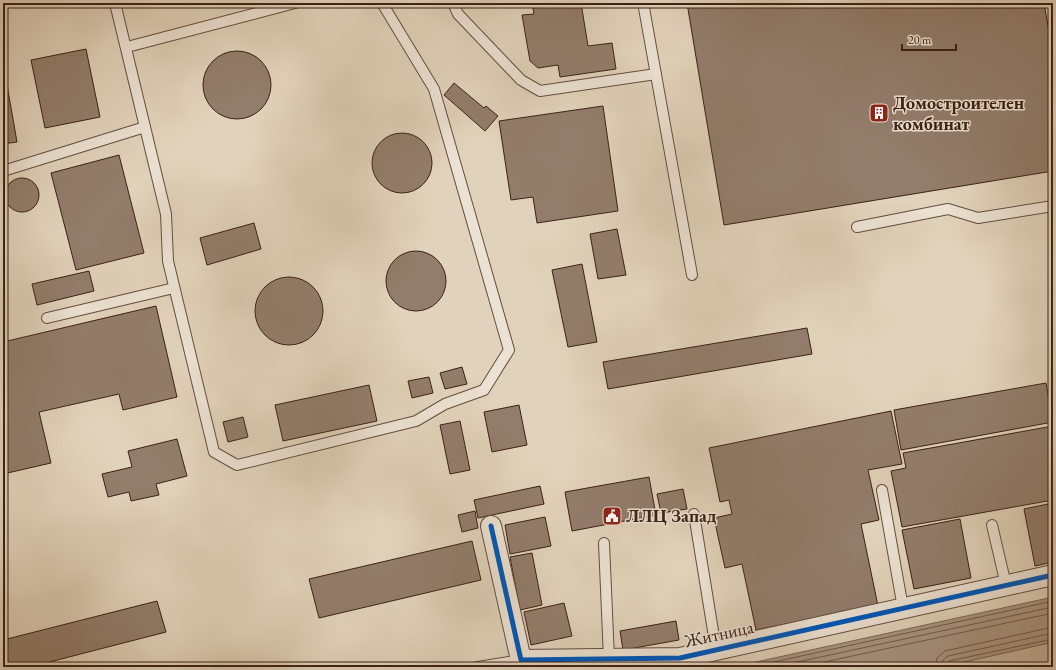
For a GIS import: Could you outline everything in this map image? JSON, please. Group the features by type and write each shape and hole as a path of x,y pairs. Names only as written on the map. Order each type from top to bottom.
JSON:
{"street":[{"path":"491,526 521,660"},
{"name":"Житница","path":"521,660 680,658 1053,575"}],"lane":[{"path":"115,3 127,47 166,214 168,261 214,452 237,465 416,421 445,404 484,390 509,350 434,89 382,3"},
{"path":"127,47 295,3"},
{"path":"453,3 458,14 521,80 540,91 656,74"},
{"path":"647,3 644,8 692,275"},
{"path":"3,171 145,127"},
{"path":"858,227 948,209 978,218 1053,206"},
{"path":"47,318 174,288"},
{"path":"882,490 903,608"},
{"path":"694,514 716,649"},
{"path":"992,526 1006,585"},
{"path":"604,544 609,659"},
{"path":"478,667 521,660"}],"shaded area":[{"path":"1053,642 1053,667 942,667"}],"water":[{"path":"1053,597 1053,642 942,667 733,667"}],"building":[{"path":"532,3 581,3 588,46 612,43 616,69 560,77 558,65 538,68 530,61 522,15 534,14"},
{"name":"Домостроителен комбинат","path":"687,3 1044,3 1053,55 1053,171 724,225"},
{"path":"86,49 100,117 45,128 31,60"},
{"path":"230,51 244,51 256,56 266,66 271,78 271,92 266,104 256,114 244,119 230,119 218,114 208,104 203,92 203,78 208,66 218,56"},
{"path":"3,62 17,142 3,144"},
{"path":"454,83 484,108 486,106 498,116 485,131 444,95"},
{"path":"603,106 618,211 537,223 533,197 511,200 499,121"},
{"path":"402,133 419,138 427,146 432,163 427,180 419,188 402,193 385,188 377,180 372,163 377,146 385,138"},
{"path":"119,155 144,253 76,270 51,173"},
{"path":"19,178 25,178 29,179 36,185 39,195 38,202 32,209 25,212 19,212 15,211 8,205 5,198 5,192 6,188 12,181"},
{"path":"254,223 261,249 207,265 200,238"},
{"path":"617,229 626,275 598,279 590,234"},
{"path":"416,251 433,256 441,264 446,281 441,298 433,306 416,311 399,306 391,298 386,281 391,264 399,256"},
{"path":"582,264 597,342 568,347 552,270"},
{"path":"89,271 94,291 37,305 32,284"},
{"path":"282,277 296,277 308,282 318,292 323,304 323,318 318,330 308,340 296,345 282,345 270,340 260,330 255,318 255,304 260,292 270,282"},
{"path":"156,306 177,397 123,410 119,394 39,412 51,463 3,474 3,342"},
{"path":"807,328 812,354 608,389 603,362"},
{"path":"462,367 467,384 445,389 440,373"},
{"path":"1053,373 1053,399 1049,374"},
{"path":"429,377 433,393 412,398 408,381"},
{"path":"1046,383 1053,422 901,450 894,410"},
{"path":"369,385 377,421 283,441 275,405"},
{"path":"519,405 527,445 492,452 484,412"},
{"path":"891,411 902,464 868,470 879,520 861,524 878,606 756,630 742,564 725,568 714,518 732,514 729,500 720,502 709,448"},
{"path":"243,417 248,437 228,442 223,422"},
{"path":"460,421 470,470 450,474 440,425"},
{"path":"1053,426 1053,500 902,527 891,471 906,468 903,453"},
{"path":"177,439 187,476 156,484 159,495 131,501 129,492 108,497 102,474 132,467 128,451"},
{"path":"649,477 656,515 572,531 565,492"},
{"path":"540,486 544,504 478,518 474,500"},
{"path":"683,489 687,509 661,513 657,494"},
{"path":"1048,504 1053,530 1053,562 1035,566 1024,509"},
{"path":"475,511 478,528 462,532 458,515"},
{"path":"545,517 551,546 510,554 505,525"},
{"path":"960,519 971,578 914,589 902,530"},
{"path":"472,541 481,580 319,618 309,579"},
{"path":"532,553 542,605 520,610 510,557"},
{"path":"157,601 166,632 30,667 8,667 3,649 3,640"},
{"path":"564,603 572,636 531,645 524,612"},
{"path":"676,621 679,640 623,650 620,631"}],"cycle path":[{"path":"491,526 521,660 680,658 1053,575"}],"place":[{"name":"Домостроителен комбинат","path":"879,113"},
{"name":"ЛЛЦ Запад","path":"612,516"}]}
